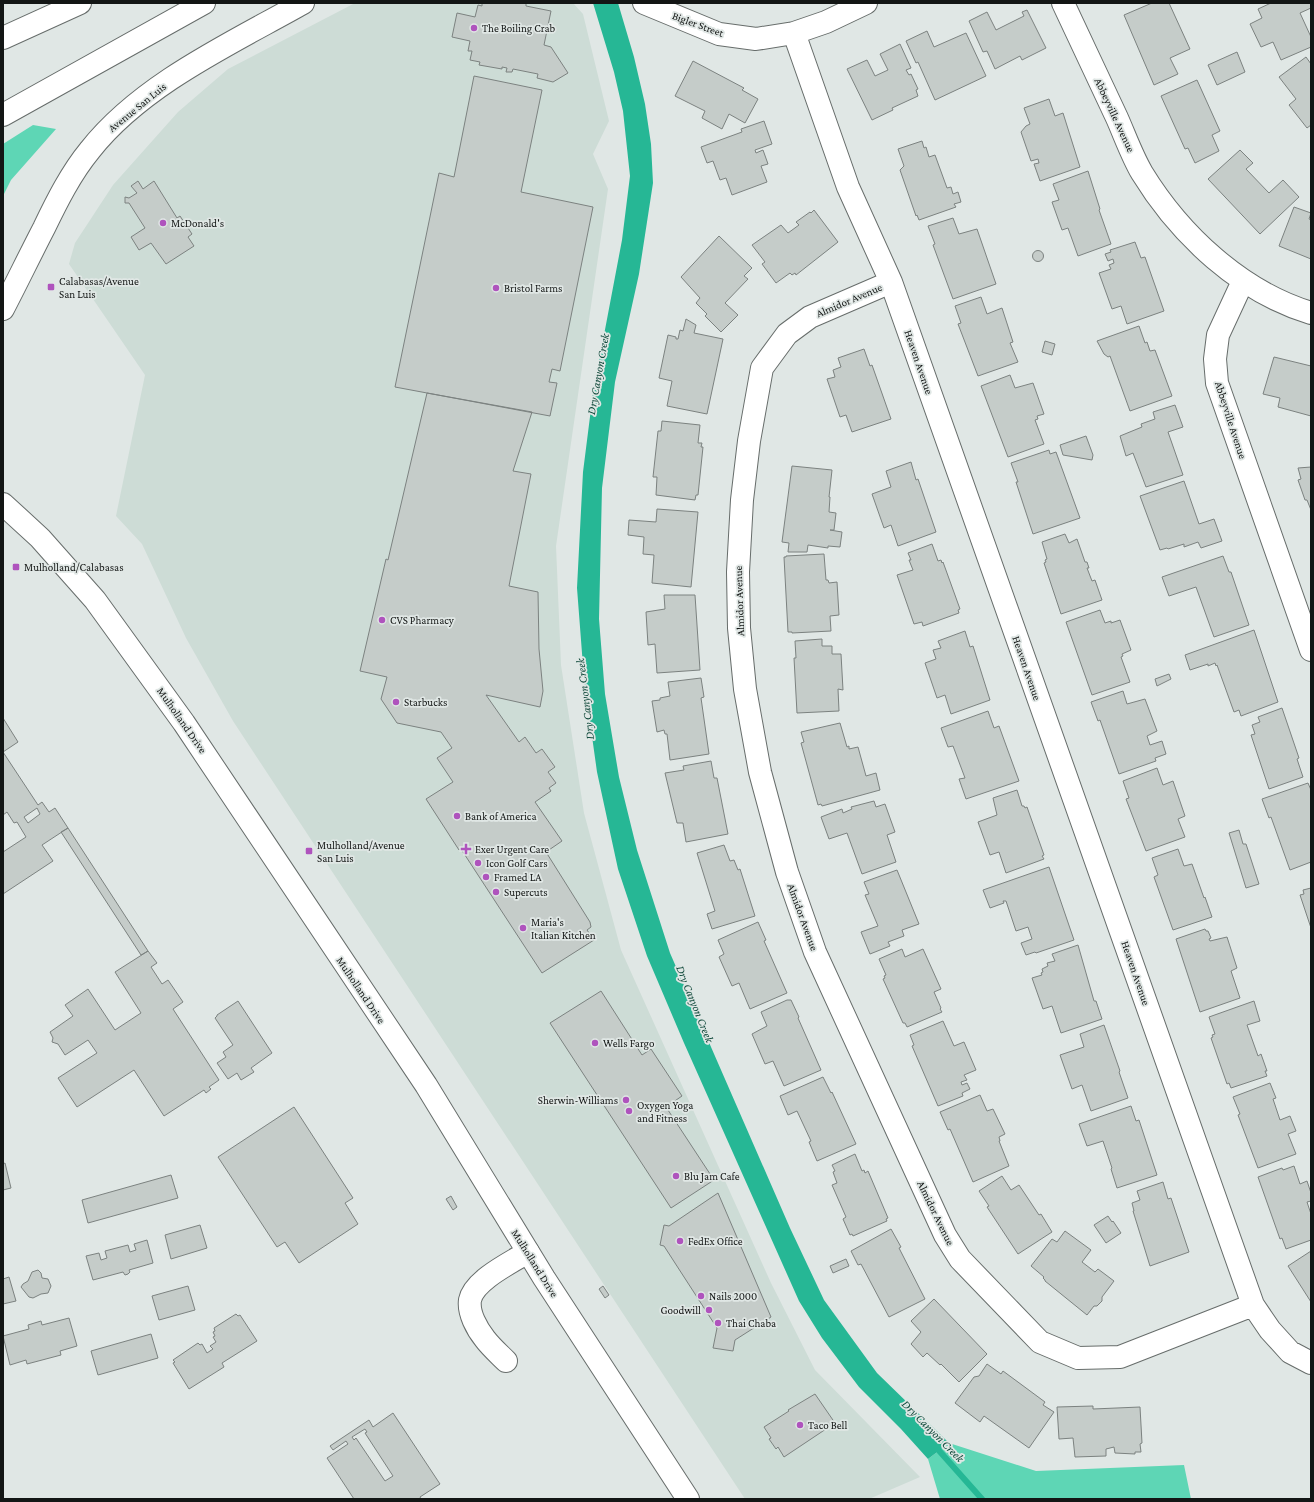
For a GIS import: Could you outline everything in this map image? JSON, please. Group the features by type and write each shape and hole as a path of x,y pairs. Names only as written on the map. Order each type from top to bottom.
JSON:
{"main road":[{"path":"3,38 80,3"},
{"path":"3,115 204,3"},
{"name":"Avenue San Luis","path":"3,309 63,189 90,150 116,122 147,96 185,70 304,3"},
{"name":"Bigler Street","path":"644,3 719,34 756,39 794,33 826,22 866,3"},
{"name":"Abbeyville Avenue","path":"1063,3 1142,172 1167,210 1197,242 1244,281 1218,335 1215,360 1217,384 1311,650"},
{"name":"Heaven Avenue","path":"794,33 848,187 891,282 1253,1305 1270,1330 1290,1352 1311,1363"},
{"path":"1244,281 1295,308 1311,313"},
{"name":"Almidor Avenue","path":"891,282 810,317 787,334 762,368 752,421 742,500 738,572 739,628 745,689 760,772 787,872 812,945 945,1235 960,1259 1040,1342 1078,1358 1120,1357 1253,1305"},
{"name":"Mulholland Drive","path":"3,504 40,538 95,600 184,723 426,1085 528,1252 688,1499"},
{"path":"506,1362 486,1340 476,1325 470,1301 473,1293 479,1285 494,1273 528,1252"}],"shaded area":[{"path":"355,3 573,3 583,14 609,121 593,154 608,189 556,546 561,665 584,813 621,950 771,1283 815,1370 920,1477 869,1499 745,1499 233,721 186,638 142,544 116,516 145,375 69,264 75,243 113,185 178,112 228,69"},
{"path":"33,125 56,129 11,180 3,196 3,144"},
{"path":"949,1443 1036,1471 1184,1465 1191,1499 940,1499 928,1459"}],"water":[{"path":"593,3 618,3 634,57 645,104 651,144 653,183 639,274 615,382 602,488 599,619 605,694 619,777 637,850 670,953 790,1228 824,1300 877,1373 949,1443 928,1459 901,1429 859,1387 822,1338 799,1301 684,1043 647,956 618,869 597,772 584,679 577,588 583,472 593,393 622,240 630,176 623,111 614,72"}],"building":[{"path":"482,3 526,3 526,6 551,11 544,45 551,47 568,73 553,82 537,78 538,74 513,69 512,72 506,72 507,68 502,67 502,69 479,65 480,62 470,60 472,51 468,51 470,41 452,37 457,13 475,17 478,5 482,6"},
{"path":"1152,3 1169,3 1190,49 1170,58 1178,74 1154,85 1124,15"},
{"path":"1271,3 1311,3 1311,8 1300,13 1311,37 1311,47 1281,60 1273,42 1261,47 1250,24 1262,18 1258,9"},
{"path":"1027,10 1046,48 1022,60 1020,56 995,69 987,51 983,52 969,21 987,12 996,30 1024,16 1022,12"},
{"path":"927,31 934,47 966,33 986,76 935,100 918,62 916,63 906,41"},
{"path":"900,44 911,68 906,70 909,75 911,74 918,89 916,90 918,96 892,108 893,110 872,120 847,69 867,60 875,76 888,70 880,54"},
{"path":"1237,52 1245,72 1217,85 1208,65"},
{"path":"1306,57 1311,64 1311,125 1307,128 1289,105 1296,99 1279,77"},
{"path":"693,61 744,88 742,90 758,99 745,123 729,114 722,129 702,118 705,111 675,96"},
{"name":"Bristol Farms","path":"474,76 542,90 521,192 593,207 560,371 552,369 549,382 557,383 550,416 395,387 439,173 454,177"},
{"path":"1197,80 1220,131 1212,135 1219,151 1195,163 1188,148 1185,149 1161,96"},
{"path":"1049,99 1055,116 1063,113 1080,167 1040,181 1034,164 1039,163 1038,159 1031,161 1021,132 1030,124 1024,108"},
{"path":"764,121 772,144 755,150 756,153 763,150 768,164 761,166 767,182 732,195 726,178 720,180 713,161 707,163 701,147 742,132 741,129"},
{"path":"922,141 924,148 926,147 929,157 935,155 947,188 951,187 953,194 958,192 961,202 954,204 956,207 919,220 917,215 916,216 900,170 904,166 898,149"},
{"path":"1240,150 1253,163 1246,169 1269,193 1283,180 1299,197 1260,234 1208,179"},
{"path":"1088,171 1100,209 1099,210 1111,244 1078,256 1068,228 1062,230 1052,202 1059,200 1053,184"},
{"name":"McDonald's","path":"138,181 143,189 154,181 177,218 180,216 192,234 188,237 194,246 166,264 151,243 139,250 131,237 145,228 129,203 125,203 125,197 129,198 137,193 131,186"},
{"path":"1294,207 1311,213 1309,219 1311,220 1311,259 1279,246"},
{"path":"814,210 838,242 796,275 795,273 792,275 790,273 776,283 762,264 765,262 752,245 781,225 788,233 799,225 796,222"},
{"path":"953,218 959,234 977,229 996,284 953,299 933,245 935,244 928,226"},
{"path":"719,236 752,268 744,276 748,279 725,303 738,315 721,332 705,316 707,314 696,303 700,298 681,277"},
{"path":"1135,242 1141,258 1145,257 1164,311 1127,324 1121,306 1112,309 1099,273 1111,269 1109,265 1114,263 1113,259 1108,261 1105,254 1111,252 1110,250"},
{"path":"1036,251 1040,251 1042,252 1042,260 1036,261 1033,258 1033,254"},
{"path":"981,297 987,314 1002,308 1013,342 1010,343 1018,362 978,376 958,324 961,323 955,306"},
{"path":"686,319 696,325 694,333 723,339 707,414 667,406 672,381 659,378 668,335 678,339 680,330 683,331"},
{"path":"1139,326 1145,343 1147,342 1150,351 1155,350 1172,396 1130,411 1110,356 1108,357 1104,354 1097,341"},
{"path":"1045,341 1055,344 1052,355 1042,352"},
{"path":"864,349 870,366 872,365 891,419 852,432 846,415 840,417 827,379 835,377 833,370 841,367 838,358"},
{"path":"1274,357 1311,366 1311,416 1278,407 1280,398 1263,394"},
{"path":"1010,375 1015,388 1033,383 1044,414 1037,416 1038,419 1035,420 1044,444 1008,457 981,386"},
{"path":"427,393 532,412 513,471 531,474 509,586 538,592 539,649 543,691 540,707 486,695 519,742 525,737 536,753 542,749 555,767 548,772 556,783 549,788 551,791 535,802 562,841 546,852 590,922 591,927 587,930 594,940 542,973 461,849 459,850 426,799 453,782 437,758 452,748 441,732 397,723 381,699 387,677 360,671 386,559 388,560"},
{"path":"1175,405 1183,427 1168,432 1183,475 1146,487 1133,453 1126,456 1120,436 1142,427 1141,424 1155,419 1153,412"},
{"path":"662,421 700,425 698,443 702,443 701,447 703,447 698,495 696,495 695,500 656,495 657,477 653,477 658,431 661,431"},
{"path":"1086,436 1093,455 1092,460 1063,455 1060,445"},
{"path":"1049,450 1050,454 1056,452 1080,518 1033,534 1011,463"},
{"path":"911,462 916,480 918,479 936,532 898,546 891,525 884,528 872,494 891,487 886,471"},
{"path":"792,466 832,470 829,512 836,513 834,530 830,530 842,532 840,547 828,546 828,548 808,545 807,552 788,552 789,543 782,542"},
{"path":"1311,467 1311,510 1307,500 1305,500 1298,480 1301,479 1298,468"},
{"path":"1184,481 1199,524 1214,519 1222,541 1201,548 1198,542 1184,547 1184,544 1160,550 1140,496"},
{"path":"657,509 698,512 691,587 652,583 654,555 643,554 644,537 628,535 629,520 656,522"},
{"path":"1065,534 1069,543 1077,539 1085,562 1087,562 1089,568 1087,568 1092,581 1095,580 1102,600 1061,614 1044,563 1047,559 1042,542"},
{"path":"932,544 938,561 941,560 942,563 943,562 960,609 958,610 959,613 923,626 922,622 914,624 897,575 913,570 908,553"},
{"path":"824,554 826,580 828,580 829,583 837,582 839,615 830,616 831,631 788,632 784,557"},
{"path":"1223,556 1229,572 1231,572 1249,625 1214,637 1196,587 1169,596 1162,577"},
{"path":"664,595 695,595 700,670 657,673 655,644 648,645 646,612 665,609"},
{"path":"1100,610 1105,623 1120,620 1131,650 1122,654 1123,656 1121,657 1130,682 1092,695 1066,622"},
{"path":"1254,630 1278,702 1241,716 1239,710 1234,712 1217,665 1216,666 1215,663 1208,666 1208,664 1190,670 1185,655"},
{"path":"965,631 970,647 973,646 990,700 951,714 945,695 937,698 925,663 936,659 933,650 941,648 938,641"},
{"path":"822,639 822,646 832,646 832,654 841,654 843,690 838,689 839,711 797,713 794,658 796,658 795,641"},
{"path":"1169,674 1171,679 1157,686 1155,679"},
{"path":"701,678 704,697 701,698 709,754 670,760 667,734 665,734 664,730 657,732 652,701 670,696 668,682"},
{"path":"1123,691 1127,704 1145,699 1157,731 1147,736 1150,745 1162,741 1166,754 1155,758 1156,761 1119,774 1100,720 1098,721 1091,702"},
{"path":"1282,708 1299,758 1297,759 1303,777 1269,789 1251,735 1255,734 1252,725 1260,722 1258,717"},
{"path":"988,711 994,728 999,726 1019,781 966,799 959,779 965,778 953,746 948,747 941,728"},
{"path":"3,718 18,742 3,752"},
{"path":"840,723 847,747 849,746 849,749 858,747 866,776 876,773 880,790 822,806 821,804 818,805 801,743 804,742 801,732"},
{"path":"3,752 38,805 42,802 49,812 55,808 68,828 42,845 53,861 3,894 3,852 26,837 17,822 14,823 7,812 3,815","holes":["37,808 40,814 28,823 24,817"]},
{"path":"711,761 714,778 717,778 728,834 686,842 683,823 677,823 665,773 684,770 683,766"},
{"path":"1157,768 1163,785 1173,781 1185,816 1178,819 1185,837 1146,851 1126,799 1129,798 1123,781"},
{"path":"1308,783 1311,790 1311,862 1290,870 1271,817 1269,818 1262,799"},
{"path":"1017,790 1022,806 1025,808 1027,807 1044,855 1042,856 1044,859 1006,873 999,852 990,855 978,822 997,815 993,798"},
{"path":"874,801 876,807 885,804 895,832 887,835 896,862 862,874 847,833 829,839 821,817 842,809 843,813 852,809 851,807"},
{"path":"68,828 148,951 141,955 61,832"},
{"path":"1239,830 1243,844 1246,844 1259,884 1246,888 1229,833"},
{"path":"724,845 730,861 734,860 738,870 740,869 755,916 712,929 707,914 715,911 697,853"},
{"path":"1178,849 1184,866 1192,864 1212,917 1173,930 1154,877 1158,875 1152,858"},
{"path":"1049,867 1074,940 1026,955 1021,943 1032,939 1028,927 1016,931 1006,901 1003,901 1004,903 990,908 983,890"},
{"path":"897,870 919,924 902,930 904,936 888,942 890,946 870,954 861,932 878,926 865,895 869,894 864,882"},
{"path":"1311,888 1311,928 1300,895 1304,894 1303,890"},
{"path":"758,922 766,940 764,941 787,993 750,1009 739,983 732,986 719,957 724,954 718,940"},
{"path":"1205,929 1208,931 1211,938 1209,939 1210,941 1227,937 1237,968 1231,971 1240,998 1200,1012 1176,939"},
{"path":"1078,945 1094,1001 1096,1001 1102,1019 1061,1033 1052,1006 1043,1009 1032,978 1042,975 1042,969 1048,966 1047,963 1055,961 1052,954"},
{"path":"902,949 905,957 923,949 941,989 934,992 942,1012 907,1027 905,1023 903,1023 883,979 886,975 879,959"},
{"path":"148,951 157,963 151,967 162,984 168,980 183,1002 173,1009 219,1080 209,1087 211,1089 206,1093 204,1090 164,1116 134,1070 77,1107 58,1078 97,1053 88,1040 65,1055 58,1044 52,1042 53,1038 50,1032 73,1016 65,1005 88,989 115,1030 141,1013 115,972"},
{"path":"601,991 642,1055 651,1049 682,1096 666,1107 714,1180 671,1208 550,1023"},
{"path":"787,1000 791,1000 821,1070 784,1086 773,1061 765,1064 752,1034 767,1026 761,1012"},
{"path":"238,1001 272,1053 251,1068 254,1072 241,1080 237,1073 228,1079 217,1063 226,1057 223,1052 233,1045 215,1018 217,1015"},
{"path":"1254,1001 1260,1021 1247,1025 1258,1056 1261,1054 1267,1071 1265,1071 1267,1076 1231,1088 1229,1083 1227,1084 1211,1038 1213,1037 1212,1035 1215,1034 1209,1017"},
{"path":"943,1021 954,1046 964,1042 976,1070 964,1075 967,1080 961,1082 962,1085 967,1083 970,1089 962,1093 963,1096 938,1106 912,1046 914,1045 910,1035"},
{"path":"1104,1025 1128,1098 1091,1111 1082,1085 1072,1089 1060,1055 1084,1047 1080,1034"},
{"path":"823,1077 831,1093 832,1092 856,1144 817,1161 809,1142 811,1141 797,1111 788,1115 780,1096"},
{"path":"1270,1083 1276,1098 1273,1099 1280,1120 1290,1116 1296,1131 1288,1134 1296,1154 1258,1168 1238,1115 1240,1114 1233,1097"},
{"path":"980,1095 987,1111 993,1109 1005,1134 999,1137 999,1141 1009,1166 973,1182 950,1129 948,1130 940,1112"},
{"path":"1131,1106 1136,1121 1139,1120 1157,1175 1117,1188 1103,1141 1087,1146 1079,1124"},
{"path":"294,1107 353,1198 345,1203 358,1224 299,1263 285,1242 277,1247 218,1157"},
{"path":"855,1154 862,1171 864,1170 865,1173 868,1171 888,1218 886,1219 887,1221 853,1236 852,1234 850,1235 843,1219 846,1217 832,1185 837,1183 833,1172 835,1171 832,1165"},
{"path":"5,1163 11,1188 3,1190 3,1164"},
{"path":"1294,1166 1300,1184 1307,1181 1311,1193 1311,1201 1307,1202 1311,1214 1311,1240 1286,1249 1282,1238 1280,1239 1258,1177 1282,1168 1283,1170"},
{"path":"171,1175 178,1198 88,1223 82,1200"},
{"path":"1002,1176 1011,1190 1019,1185 1039,1215 1041,1214 1052,1232 1018,1254 987,1207 989,1206 979,1191"},
{"path":"1163,1182 1168,1199 1171,1198 1189,1252 1150,1266 1133,1211 1132,1203 1140,1200 1137,1191"},
{"path":"718,1193 771,1317 735,1340 733,1351 713,1348 717,1328 664,1246 660,1245 664,1225 669,1226"},
{"path":"451,1196 457,1207 453,1210 446,1199"},
{"path":"1108,1216 1121,1233 1106,1243 1094,1225"},
{"path":"200,1225 207,1248 171,1259 165,1235"},
{"path":"891,1229 925,1299 889,1317 861,1264 858,1265 851,1251"},
{"path":"1065,1231 1091,1250 1082,1262 1095,1272 1098,1269 1114,1281 1102,1297 1102,1301 1097,1306 1094,1306 1087,1315 1045,1281 1043,1278 1044,1277 1031,1266 1052,1239 1057,1242"},
{"path":"147,1240 153,1263 129,1270 130,1272 125,1275 123,1272 93,1280 86,1256 99,1253 101,1260 107,1258 105,1251 128,1245 130,1252 136,1250 134,1244"},
{"path":"1311,1251 1311,1302 1288,1266"},
{"path":"846,1259 849,1266 833,1273 830,1266"},
{"path":"38,1270 41,1273 42,1278 48,1279 51,1286 48,1293 41,1294 33,1298 29,1297 21,1287 28,1281 32,1272"},
{"path":"9,1277 16,1301 3,1304 3,1279"},
{"path":"188,1286 195,1310 159,1320 152,1296"},
{"path":"603,1286 609,1295 605,1298 599,1289"},
{"path":"934,1299 987,1354 959,1382 941,1364 940,1365 927,1353 923,1357 911,1344 921,1332 911,1321"},
{"path":"236,1314 238,1316 240,1315 257,1341 222,1363 224,1367 189,1389 173,1363 175,1362 173,1360 198,1343 200,1345 202,1344 207,1353 213,1349 210,1346 216,1342 213,1337 215,1336 213,1332 215,1331 214,1328"},
{"path":"69,1318 77,1346 60,1351 61,1355 27,1364 26,1360 10,1365 3,1336 29,1329 28,1325 41,1321 42,1325"},
{"path":"151,1334 158,1358 98,1375 91,1351"},
{"path":"987,1364 1001,1374 1003,1371 1045,1402 1043,1405 1054,1412 1029,1448 984,1416 980,1422 955,1403 974,1377 979,1376"},
{"name":"Taco Bell","path":"815,1394 835,1423 784,1457 778,1447 776,1449 769,1439 771,1438 764,1427 789,1411 788,1410"},
{"path":"1093,1406 1093,1409 1140,1407 1141,1452 1135,1452 1135,1454 1115,1453 1114,1447 1106,1449 1106,1456 1075,1457 1073,1438 1059,1439 1057,1407"},
{"path":"393,1413 440,1484 420,1497 421,1499 354,1499 327,1458 348,1444 346,1441 333,1450 330,1446 369,1420 373,1427","holes":["365,1429 367,1432 365,1433 393,1476 385,1481 356,1438 354,1440 352,1437"]}],"waterway":[{"name":"Dry Canyon Creek","path":"934,1445 982,1499"}],"place":[{"name":"The Boiling Crab","path":"474,28"},
{"name":"McDonald's","path":"163,223"},
{"name":"Calabasas/Avenue San Luis","path":"51,287"},
{"name":"Bristol Farms","path":"496,288"},
{"name":"Mulholland/Calabasas","path":"16,567"},
{"name":"CVS Pharmacy","path":"382,620"},
{"name":"Starbucks","path":"396,702"},
{"name":"Bank of America","path":"457,816"},
{"name":"Exer Urgent Care","path":"466,849"},
{"name":"Mulholland/Avenue San Luis","path":"309,851"},
{"name":"Icon Golf Cars","path":"478,863"},
{"name":"Framed LA","path":"486,877"},
{"name":"Supercuts","path":"496,892"},
{"name":"Maria's Italian Kitchen","path":"523,928"},
{"name":"Wells Fargo","path":"595,1043"},
{"name":"Sherwin-Williams","path":"626,1100"},
{"name":"Oxygen Yoga and Fitness","path":"629,1111"},
{"name":"Blu Jam Cafe","path":"676,1176"},
{"name":"FedEx Office","path":"680,1241"},
{"name":"Nails 2000","path":"701,1296"},
{"name":"Goodwill","path":"709,1310"},
{"name":"Thai Chaba","path":"718,1323"},
{"name":"Taco Bell","path":"800,1425"}]}
